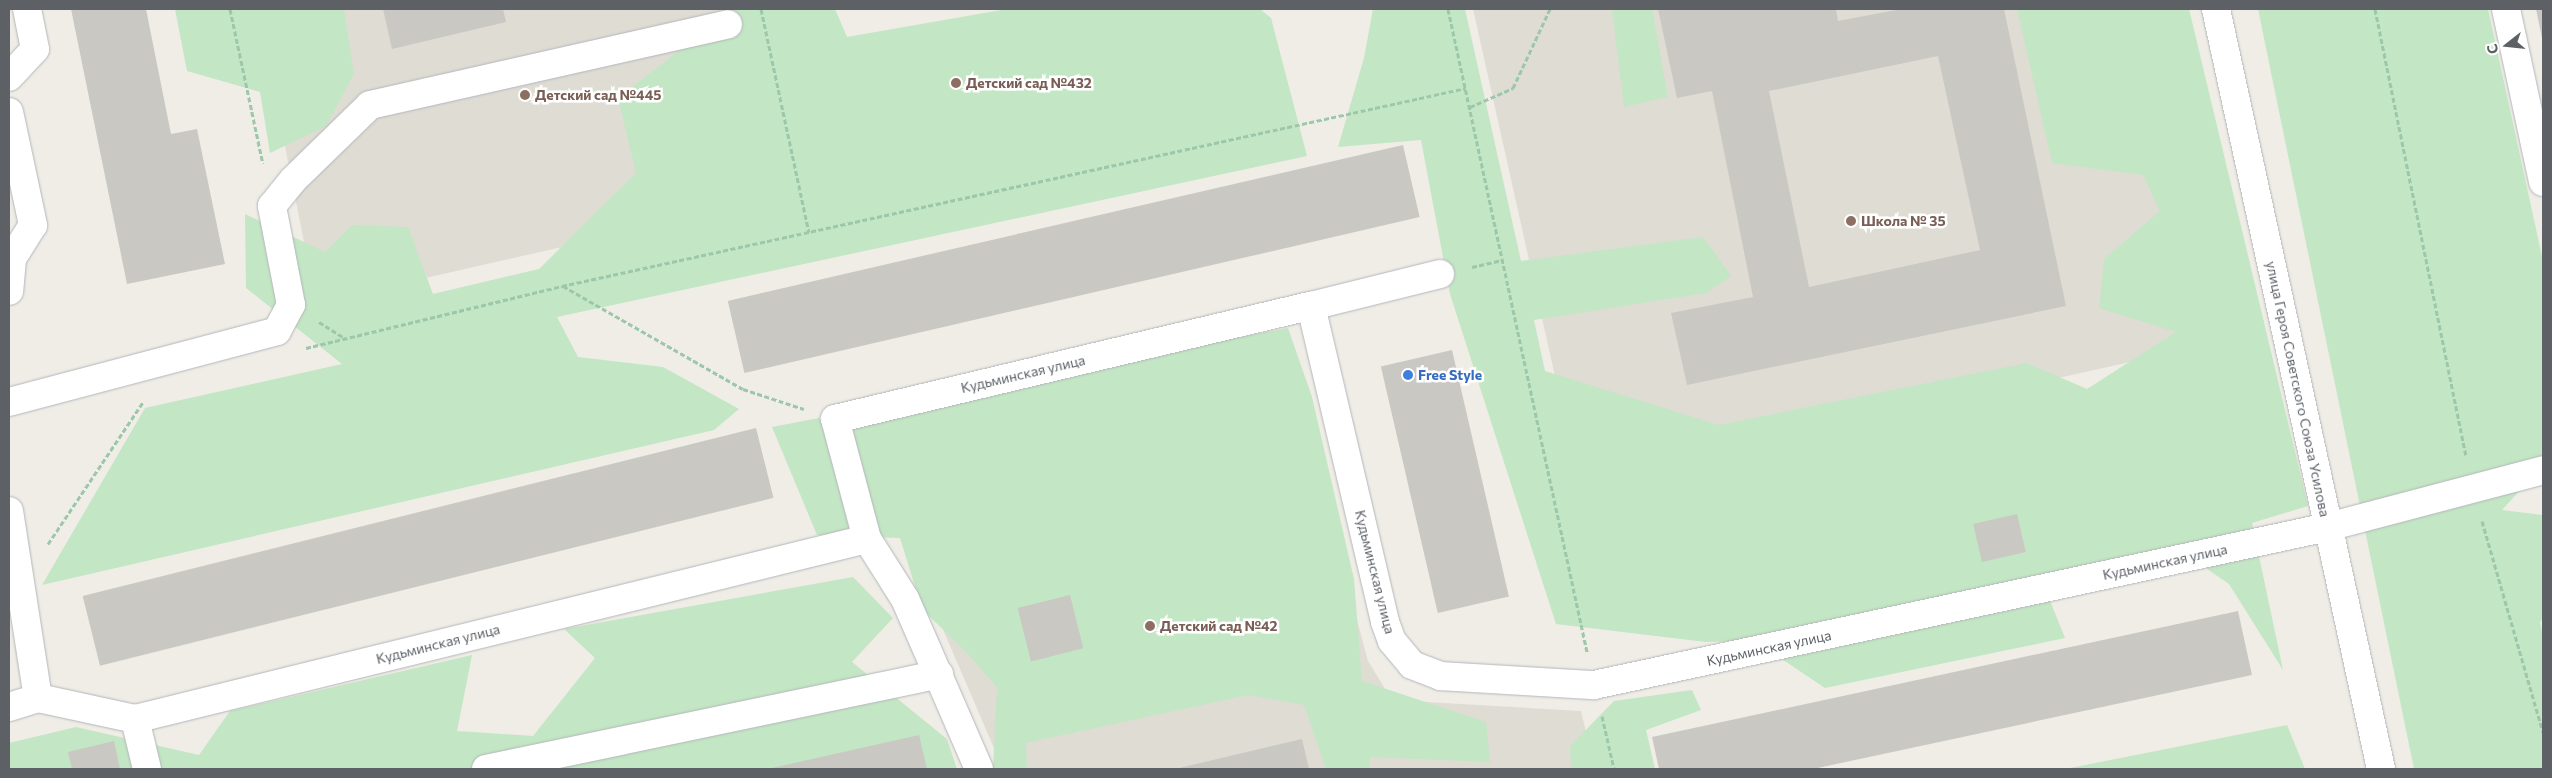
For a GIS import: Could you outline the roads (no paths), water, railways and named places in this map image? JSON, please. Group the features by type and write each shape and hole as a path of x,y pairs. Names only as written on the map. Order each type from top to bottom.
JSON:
{"street":[{"path":"9,78 35,49 27,9"},
{"name":"улица Героя Советского Союза Усилова","path":"2216,9 2381,769"},
{"path":"2506,9 2543,182"},
{"path":"9,402 277,331 291,305 272,206 293,180 370,105 728,24"},
{"path":"9,112 33,224 10,260 9,291"},
{"path":"1311,306 1440,274"},
{"name":"Кудьминская улица","path":"9,707 38,698 135,718 867,539 835,419 1311,306 1385,622 1392,641 1412,665 1441,676 1594,685 2328,527 2543,470"},
{"path":"9,511 16,575 38,698"},
{"path":"867,539 905,599 979,769"},
{"path":"486,769 939,674"},
{"path":"135,718 147,769"}],"place":[{"name":"Детский сад №432","path":"956,83"},
{"name":"Детский сад №445","path":"525,95"},
{"name":"Школа № 35","path":"1851,221"},
{"name":"Free Style","path":"1408,375"},
{"name":"Детский сад №42","path":"1150,626"}]}
